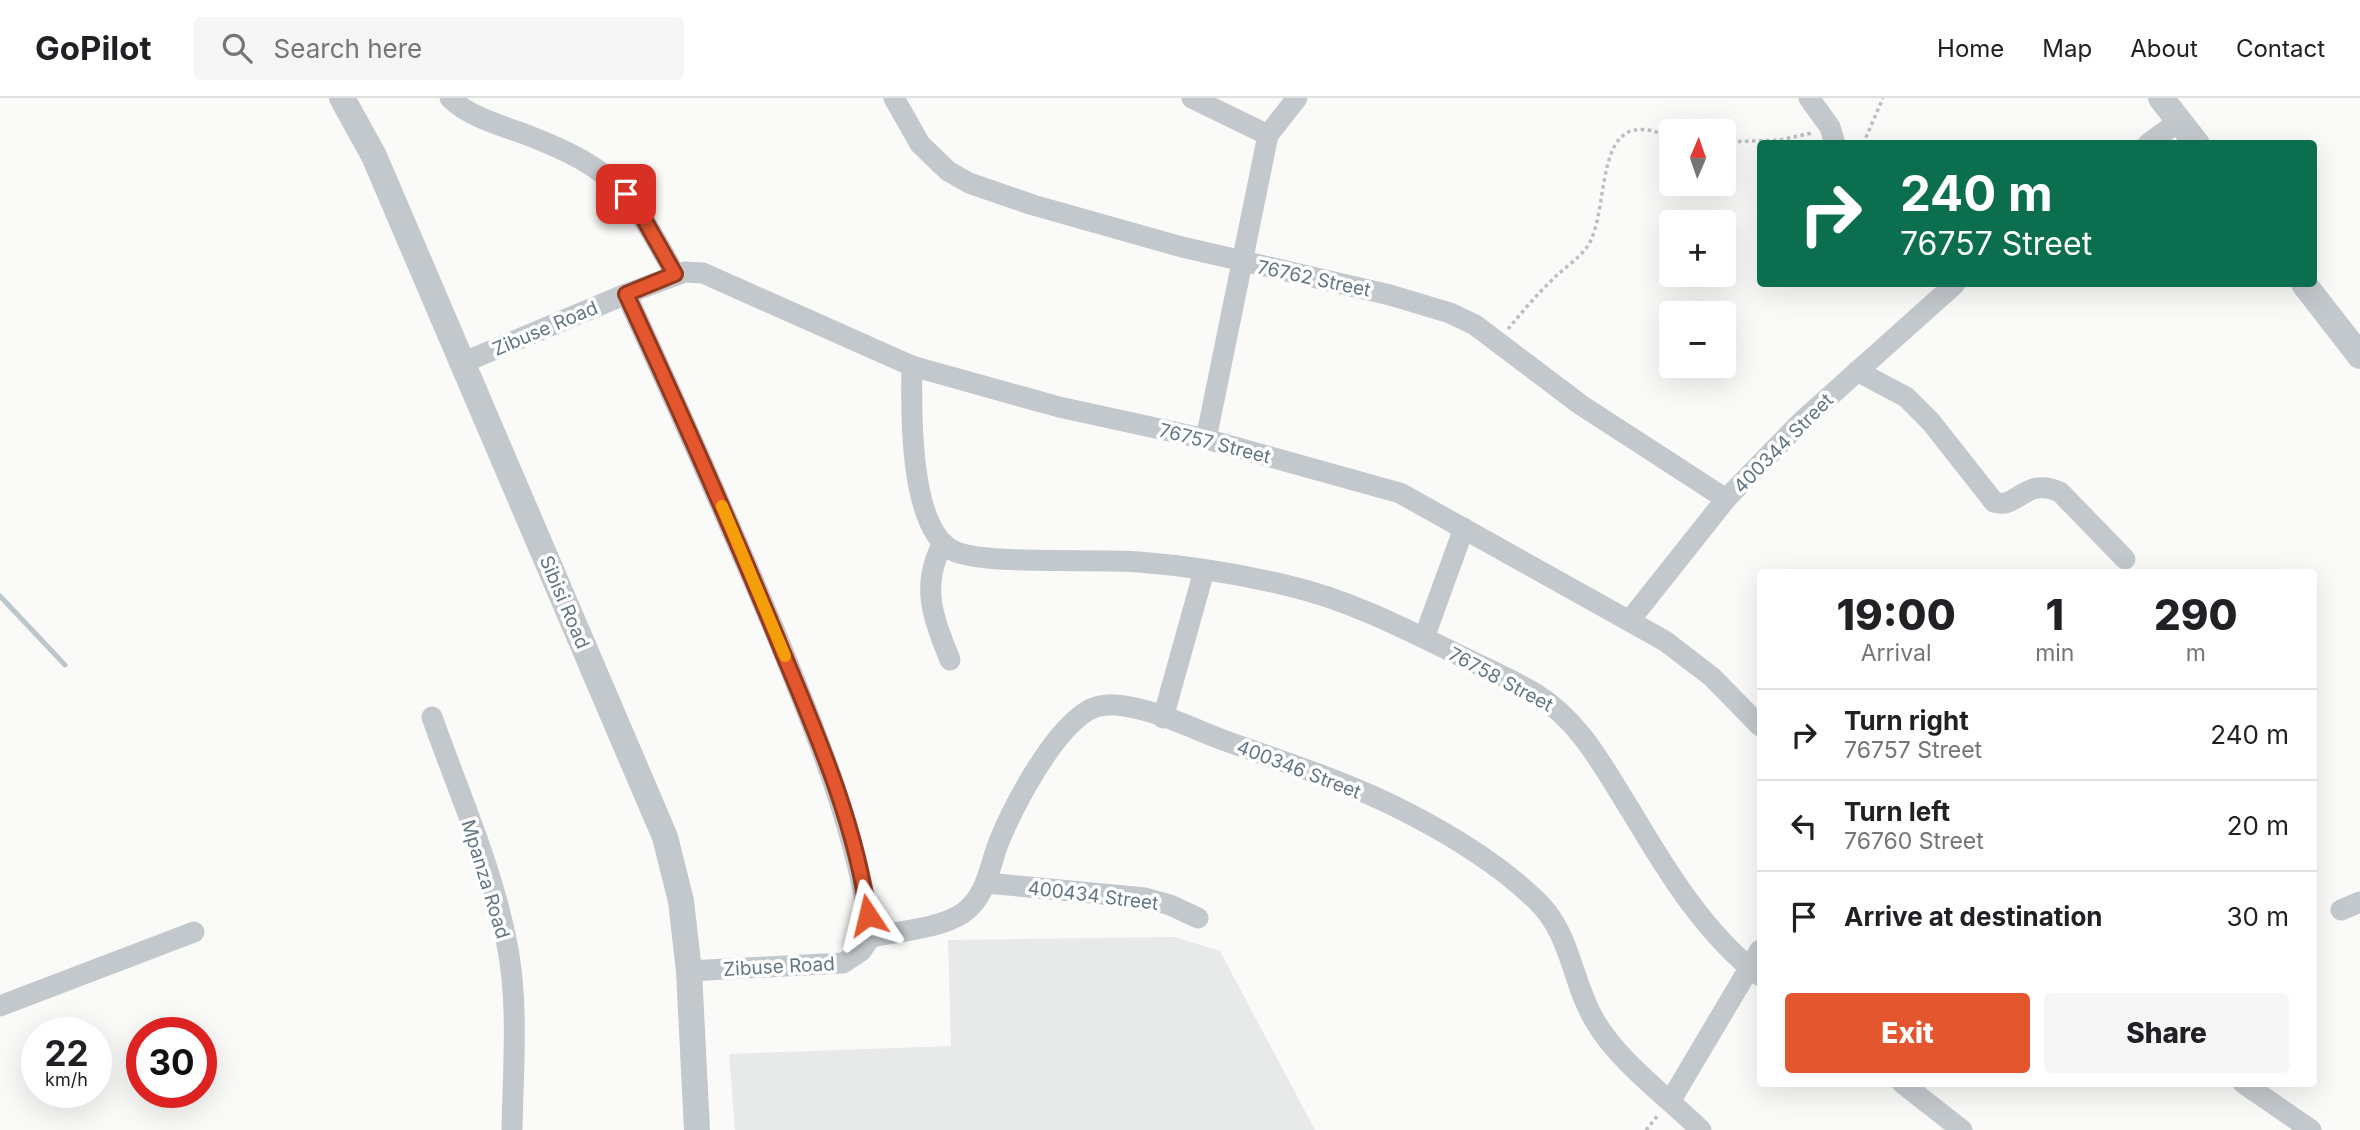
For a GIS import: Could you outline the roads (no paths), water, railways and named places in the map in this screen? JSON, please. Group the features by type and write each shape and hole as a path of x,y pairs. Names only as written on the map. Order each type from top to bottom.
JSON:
{"street":[{"name":"Sibisi Road","path":"342,98 374,156 665,837 681,901 689,971 697,1130"},
{"path":"450,98 498,124 567,150 614,180 637,207 675,274"},
{"name":"76762 Street","path":"894,98 920,144 948,171 969,183 1033,205 1242,262 1419,302 1458,317 1498,341 1581,405 1726,499"},
{"path":"1192,98 1242,120 1268,135"},
{"path":"1206,439 1268,135 1297,98"},
{"path":"1809,98 1832,135"},
{"path":"2161,98 2193,140"},
{"path":"2153,140 2179,121"},
{"name":"76757 Street","path":"626,294 675,274 695,272 716,278 912,366 1059,407 1206,439 1400,493 1630,620 1712,677 1757,723"},
{"name":"400344 Street","path":"1630,620 1726,499 1857,371 1952,287"},
{"path":"2306,287 2360,356"},
{"name":"Zibuse Road","path":"462,363 626,294"},
{"path":"626,294 712,481 813,726 849,831 865,893 871,937"},
{"path":"912,366 915,463 926,509 943,543 932,565 930,592 936,624 950,660"},
{"path":"1857,371 1906,397 1931,422 1994,502 2006,503 2034,487 2049,487 2060,492 2125,559"},
{"path":"1424,638 1464,528"},
{"name":"76758 Street","path":"943,543 952,550 982,557 1137,561 1291,586 1342,602 1514,682 1559,710 1579,731 1668,870 1710,928 1756,964"},
{"path":"1163,718 1204,571"},
{"name":"400346 Street","path":"871,937 956,917 974,903 986,883 1008,821 1043,761 1068,728 1084,713 1099,705 1119,705 1163,718 1322,776 1407,812 1517,885 1550,916 1563,936 1594,1021 1612,1045 1701,1130"},
{"name":"Mpanza Road","path":"432,717 491,884 508,946 513,1024 512,1130"},
{"name":"400434 Street","path":"986,883 1145,898 1170,905 1198,918"},
{"path":"0,1006 194,932"},
{"name":"Zibuse Road","path":"689,971 843,963 861,951 871,937"},
{"path":"1671,1100 1756,964"},
{"path":"1907,1087 1962,1130"},
{"path":"2250,1087 2311,1130"}],"waterway":[{"path":"0,596 65,665"}]}
